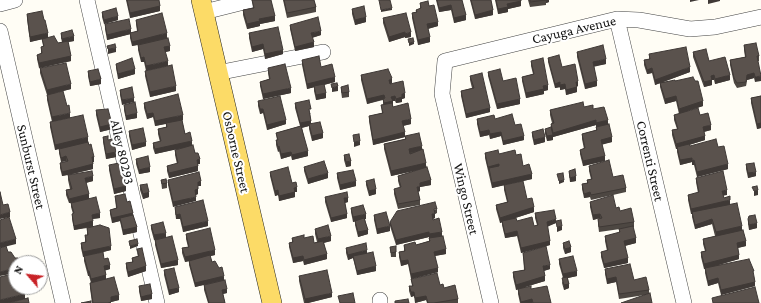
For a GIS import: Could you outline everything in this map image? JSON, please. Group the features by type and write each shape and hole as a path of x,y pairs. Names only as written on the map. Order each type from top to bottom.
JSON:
{"main road":[{"name":"Osborne Street","path":"203,6 217,73 272,303"}],"street":[{"path":"0,4 16,0"},
{"name":"Alley 80293","path":"87,0 157,303"},
{"path":"203,6 252,0"},
{"name":"Cayuga Avenue","path":"442,94 445,61 617,19 639,20 690,29 715,27 761,17"},
{"name":"Correnti Street","path":"617,19 684,303"},
{"name":"Sunburst Street","path":"0,31 63,303"},
{"path":"217,73 323,52"},
{"name":"Wingo Street","path":"442,94 491,303"}],"building":[{"path":"127,0 159,0 160,6 130,13"},
{"path":"252,0 271,0 275,16 259,19 260,21 247,24 243,10 254,8"},
{"path":"284,0 314,0 316,7 287,13"},
{"path":"379,0 390,0 392,8 381,10"},
{"path":"437,0 462,0 466,15 454,18 451,5 439,8"},
{"path":"471,0 491,0 493,10 475,15"},
{"path":"496,0 521,1 507,4 508,7 498,9"},
{"path":"530,0 546,0 530,2"},
{"path":"428,1 429,6 434,5 438,22 427,24 430,37 418,40 412,13 417,12 416,10 421,8 420,3"},
{"path":"364,6 366,17 355,20 352,9"},
{"path":"116,8 118,16 104,20 102,12"},
{"path":"42,11 48,33 30,37 27,14"},
{"path":"162,13 167,33 132,42 130,33 138,31 136,20"},
{"path":"406,13 411,32 405,34 405,32 389,37 383,18"},
{"path":"318,17 321,31 311,33 314,42 295,47 290,25"},
{"path":"129,19 131,29 107,35 105,24"},
{"path":"278,27 283,50 265,54 263,44 252,47 249,33"},
{"path":"72,30 74,36 62,39 61,33"},
{"path":"54,36 58,43 68,41 71,56 39,63 37,55 42,53 41,47 44,46 42,39"},
{"path":"168,38 170,46 164,47 168,61 146,66 144,57 141,58 138,45"},
{"path":"413,38 414,42 409,43 408,39"},
{"path":"756,43 761,76 755,77 754,73 747,75 746,82 737,83 734,78 730,60 746,57 744,45"},
{"path":"115,44 116,48 108,49 107,46"},
{"path":"603,45 606,59 593,62 597,81 585,84 577,52"},
{"path":"686,47 690,67 655,80 652,68 647,70 644,60 650,59 649,54"},
{"path":"706,49 709,61 725,57 730,75 715,79 714,75 711,76 712,80 704,82 693,52"},
{"path":"559,55 562,67 575,64 578,81 576,82 577,87 566,90 565,84 560,85 560,82 555,84 548,58"},
{"path":"319,56 321,67 332,64 335,77 307,84 302,60"},
{"path":"132,58 135,69 118,74 116,64"},
{"path":"543,58 548,85 543,86 544,89 526,93 522,77 534,74 531,61"},
{"path":"66,63 71,84 47,90 40,68"},
{"path":"285,64 291,88 263,94 260,82 270,79 268,68"},
{"path":"172,65 176,86 150,92 145,71"},
{"path":"98,69 101,79 90,82 88,71"},
{"path":"388,69 392,78 389,80 390,84 403,81 405,93 402,94 402,97 396,99 395,96 391,97 393,101 384,103 384,95 367,99 361,75"},
{"path":"500,69 503,81 516,78 520,99 497,104 488,72"},
{"path":"482,73 490,108 466,114 461,91 474,88 470,76"},
{"path":"693,77 695,81 698,81 703,101 679,109 676,96 665,99 660,83"},
{"path":"337,83 338,86 332,88 331,84"},
{"path":"324,84 326,93 316,95 314,86"},
{"path":"348,85 349,92 342,93 341,87"},
{"path":"132,87 134,98 122,100 120,90"},
{"path":"63,91 67,106 69,105 70,113 52,117 47,95"},
{"path":"178,94 183,115 155,121 153,113 147,114 144,103"},
{"path":"280,96 286,120 267,125 263,109 260,109 258,101"},
{"path":"761,96 761,123 757,124 751,98"},
{"path":"309,100 311,121 300,123 295,103"},
{"path":"135,102 137,113 126,116 124,105"},
{"path":"583,102 584,107 593,105 593,109 604,107 608,120 596,123 596,120 553,133 551,124 554,123 550,110"},
{"path":"392,103 393,107 408,103 411,119 402,121 405,132 373,140 369,116 383,113 381,105"},
{"path":"698,108 700,115 708,113 711,125 703,127 705,136 676,144 672,130 678,129 674,115"},
{"path":"108,109 112,124 100,127 96,110"},
{"path":"512,114 515,125 521,124 524,136 503,141 501,132 490,134 489,130 480,132 477,119 494,115 495,119"},
{"path":"83,115 88,137 55,145 50,122"},
{"path":"182,120 185,134 190,132 192,141 155,149 153,143 161,141 158,129 167,127 166,123"},
{"path":"320,122 323,133 312,136 309,124"},
{"path":"609,124 612,137 601,140 605,156 583,161 580,150 585,148 582,134 597,130 596,127"},
{"path":"301,126 308,151 292,155 291,152 281,154 276,140 278,140 276,133"},
{"path":"551,127 553,135 547,136 545,129"},
{"path":"143,128 146,142 132,145 129,131"},
{"path":"543,129 545,137 534,140 532,132"},
{"path":"419,133 422,146 409,149 410,154 423,149 426,163 391,171 384,144 406,139 405,136"},
{"path":"359,134 360,141 354,142 353,135"},
{"path":"108,136 108,140 113,139 116,152 106,154 103,137"},
{"path":"716,139 718,147 724,146 728,164 697,172 694,160 692,161 692,158 680,160 677,147 689,144 690,146"},
{"path":"88,142 89,145 91,144 94,157 92,157 93,164 62,172 60,163 68,161 66,156 61,158 59,149"},
{"path":"193,145 195,153 198,153 200,159 197,160 198,166 169,173 167,166 178,163 175,150"},
{"path":"498,150 499,154 515,150 516,155 521,154 523,166 529,164 532,174 492,183 489,168 499,166 499,164 488,167 485,153"},
{"path":"349,154 351,161 346,162 344,155"},
{"path":"148,156 150,167 139,170 136,159"},
{"path":"609,160 613,177 623,175 626,188 591,195 590,192 584,194 582,184 588,183 587,180 592,179 589,166"},
{"path":"324,161 328,173 308,179 304,167"},
{"path":"119,163 126,186 114,189 109,165"},
{"path":"754,163 756,172 748,173 746,164"},
{"path":"288,167 292,183 296,182 297,187 294,188 295,192 279,196 278,190 275,191 270,172"},
{"path":"427,167 431,180 420,183 420,187 417,187 420,200 398,204 394,189 401,187 398,176"},
{"path":"575,169 576,176 570,178 569,171"},
{"path":"353,170 356,181 340,185 337,173"},
{"path":"92,171 93,176 85,178 89,194 69,199 66,190 72,189 68,175"},
{"path":"723,171 727,190 722,191 724,198 730,196 730,200 691,209 688,195 699,192 696,178"},
{"path":"199,172 201,181 198,182 198,189 195,190 196,197 173,202 168,180"},
{"path":"563,173 564,180 559,181 557,174"},
{"path":"166,179 167,183 162,184 161,180"},
{"path":"374,179 376,189 369,191 366,181"},
{"path":"523,181 527,199 532,198 534,207 500,218 496,205 508,202 504,185"},
{"path":"147,184 149,192 143,194 140,185"},
{"path":"757,186 758,190 754,191 752,187"},
{"path":"0,192 3,205 8,204 10,212 0,215"},
{"path":"347,192 348,198 344,198 347,214 331,218 325,197"},
{"path":"125,194 127,202 130,201 133,213 112,218 110,210 117,208 115,196"},
{"path":"613,195 616,208 619,207 620,211 631,208 634,222 599,227 598,219 602,218 600,214 593,215 590,202"},
{"path":"96,197 100,213 92,215 93,221 74,226 72,214 74,213 71,203"},
{"path":"203,200 208,221 183,227 180,214 176,215 175,207"},
{"path":"435,202 437,209 434,209 435,214 432,214 433,220 439,218 442,232 429,234 429,232 396,240 390,222 397,211"},
{"path":"737,203 742,226 716,232 712,219 695,225 692,212"},
{"path":"363,205 366,214 353,217 351,208"},
{"path":"554,210 556,219 547,222 550,241 521,248 517,231 505,234 502,221 516,218 517,221 532,217 534,226 538,225 535,213"},
{"path":"386,212 390,226 377,229 374,215"},
{"path":"133,215 137,227 123,230 120,218"},
{"path":"755,215 757,223 749,225 749,216"},
{"path":"9,217 16,239 0,243 0,220"},
{"path":"364,218 368,230 358,232 355,221"},
{"path":"561,220 562,226 557,227 556,221"},
{"path":"163,222 166,233 154,235 151,225"},
{"path":"100,225 109,228 111,246 83,252 81,243 86,242 85,235 88,235 87,228"},
{"path":"328,225 331,236 318,239 315,229"},
{"path":"633,226 636,238 624,241 628,258 604,264 601,252 608,250 605,236 620,232 619,229"},
{"path":"210,228 215,250 185,257 182,248 189,247 186,234"},
{"path":"743,230 746,241 737,243 739,255 704,264 701,252 706,251 703,239"},
{"path":"304,235 304,238 313,236 314,243 323,241 327,254 304,260 303,256 293,258 289,243 293,242 292,238"},
{"path":"172,236 178,260 161,264 155,240"},
{"path":"443,236 446,249 434,252 438,268 411,274 408,260 401,261 399,252 405,251 404,245 415,242 416,245 430,241 429,238"},
{"path":"137,239 138,244 130,246 129,241"},
{"path":"569,241 571,247 565,249 563,243"},
{"path":"366,243 367,250 348,255 346,248"},
{"path":"6,246 8,252 11,252 13,255 8,255 8,270 0,272 0,248"},
{"path":"396,246 396,252 391,253 390,247"},
{"path":"546,246 550,265 543,266 545,276 516,285 513,272 525,270 523,253"},
{"path":"142,248 146,266 128,272 126,263 133,262 132,258 139,256 137,249"},
{"path":"103,252 104,259 108,258 110,265 104,266 106,275 91,279 84,256"},
{"path":"373,252 376,266 357,271 353,256"},
{"path":"210,255 212,262 215,261 219,268 222,267 224,276 195,283 189,261"},
{"path":"573,256 577,271 563,274 559,259"},
{"path":"749,259 754,271 755,282 721,290 718,278 708,281 705,268"},
{"path":"630,264 634,280 646,277 649,290 619,294 616,277 607,279 605,269"},
{"path":"174,268 179,288 169,290 164,270"},
{"path":"327,270 332,293 305,299 299,276"},
{"path":"437,273 440,285 443,284 444,288 455,285 458,299 428,303 426,296 415,298 414,292 411,292 409,286 413,286 411,279"},
{"path":"8,275 8,295 21,295 0,300 0,277"},
{"path":"114,277 119,295 111,297 111,302 108,303 93,303 90,283"},
{"path":"567,277 569,284 564,285 562,278"},
{"path":"225,280 227,289 222,290 225,303 209,303 204,285"},
{"path":"150,284 152,294 141,297 139,286"},
{"path":"531,286 531,289 547,286 551,303 533,303 532,299 521,302 518,289"},
{"path":"755,287 759,303 713,303 712,298"},
{"path":"353,293 355,303 340,303 338,296"},
{"path":"650,293 652,303 621,303"},
{"path":"28,298 29,303 8,303"},
{"path":"408,299 409,303 395,303 395,301"}]}
